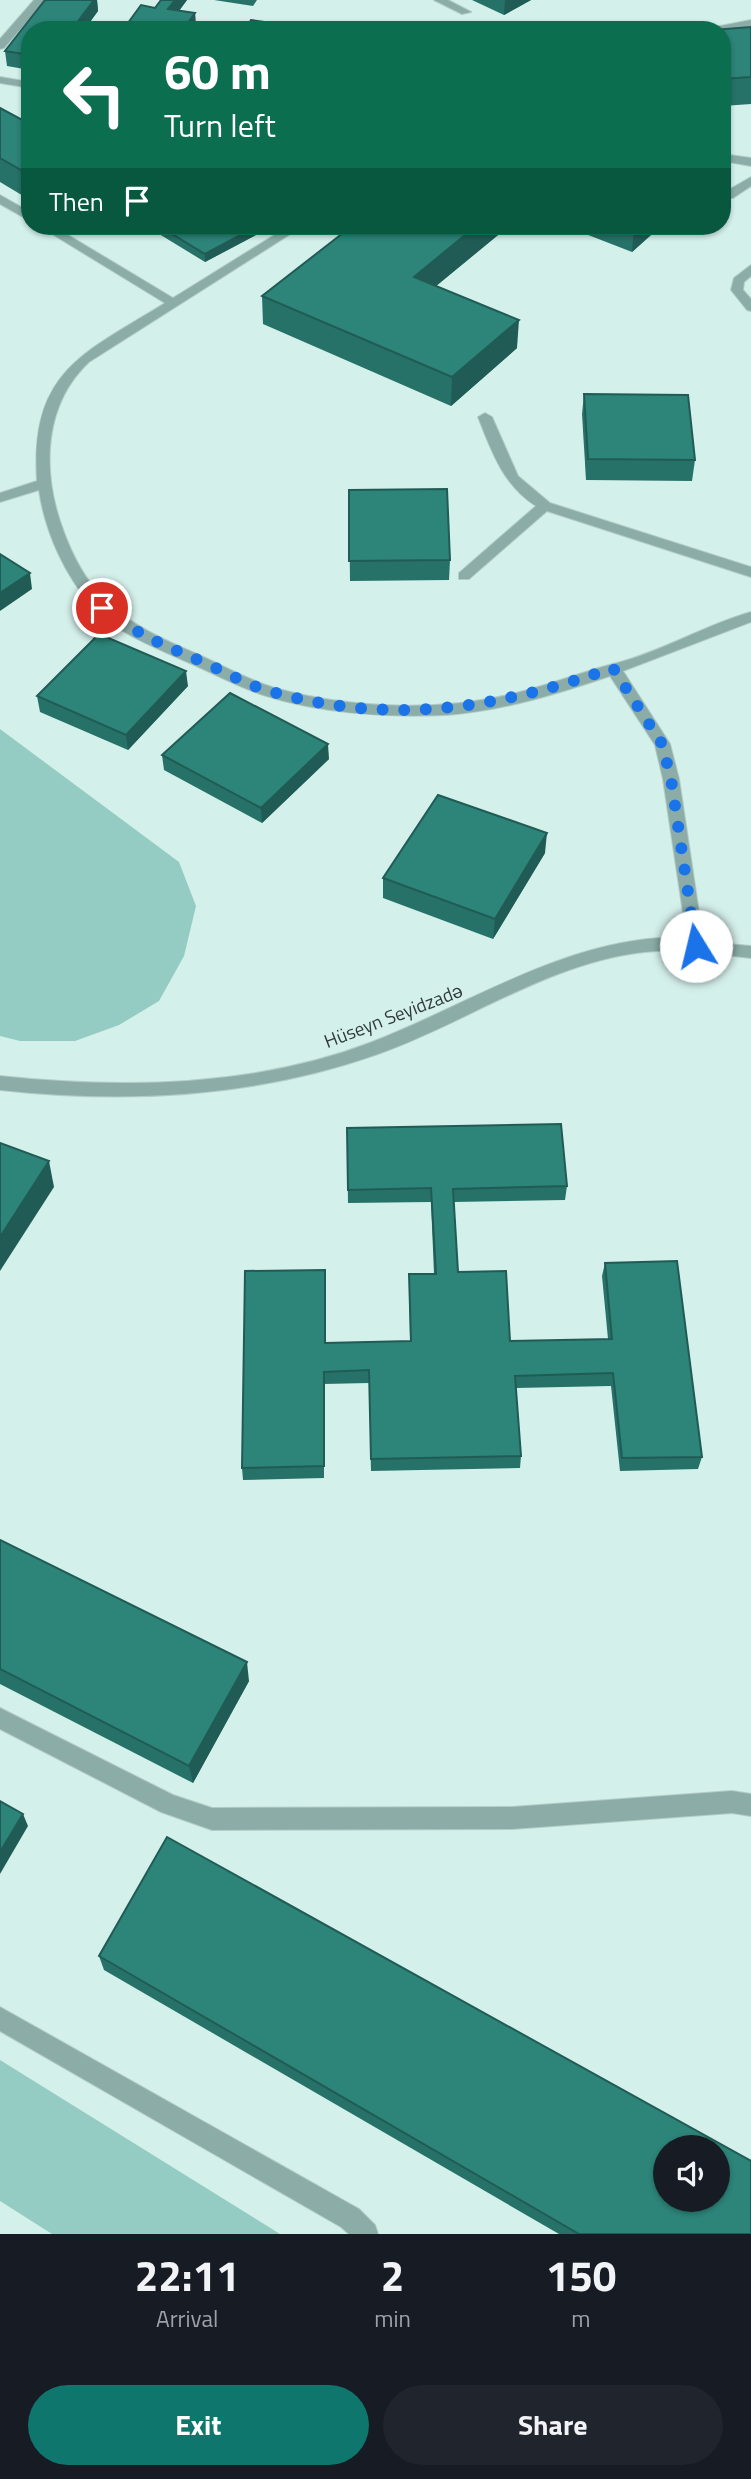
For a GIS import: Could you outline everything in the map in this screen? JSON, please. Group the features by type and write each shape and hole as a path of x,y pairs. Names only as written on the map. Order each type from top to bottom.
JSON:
{"street":[{"path":"22,21 40,0"},
{"path":"439,0 466,12"},
{"path":"0,46 21,22"},
{"path":"731,26 751,23"},
{"path":"0,80 21,84"},
{"path":"731,159 751,162"},
{"path":"731,194 751,181"},
{"path":"0,199 21,212"},
{"path":"60,235 173,303"},
{"path":"283,235 69,370 51,405 43,432 44,483 50,514 64,550 102,608 129,629 267,690 316,701 383,710 480,706 523,696 613,668 751,617"},
{"path":"751,269 738,281 737,290 751,307"},
{"path":"485,417 508,471 523,494 545,506 751,572"},
{"path":"0,498 44,483"},
{"path":"464,576 545,506"},
{"path":"613,668 662,744 671,779 696,946"},
{"name":"Hüseyn Seyidzadə","path":"0,1083 27,1087 108,1089 188,1085 322,1066 373,1049 573,965 630,948 696,946 751,952"},
{"path":"0,1718 169,1804 212,1819 512,1818 733,1802 751,1805"},
{"path":"0,2018 350,2218 366,2234"}],"green space":[{"path":"0,729 179,862 196,906 184,956 159,1001 119,1025 75,1041 20,1041 0,1036"},
{"path":"0,2060 280,2234 52,2234 0,2201"}],"building":[{"path":"45,0 94,0 79,20 86,21 29,21"},
{"path":"161,0 175,0 168,9 195,13 189,21 129,21 141,5 155,8"},
{"path":"751,27 751,77 731,78 731,29"},
{"path":"21,31 21,54 5,51"},
{"path":"0,108 21,119 21,170 0,158"},
{"path":"174,235 240,235 205,254"},
{"path":"340,235 465,235 414,277 519,320 452,377 262,296"},
{"path":"584,394 688,395 695,460 588,459"},
{"path":"447,489 450,560 349,561 349,490"},
{"path":"0,554 30,573 0,593"},
{"path":"99,634 186,671 126,735 37,696"},
{"path":"230,693 328,744 261,808 162,755"},
{"path":"438,795 547,833 495,919 383,878"},
{"path":"561,1124 567,1186 453,1189 458,1272 506,1271 510,1341 612,1339 605,1263 677,1261 702,1457 622,1458 613,1373 515,1376 521,1456 371,1459 369,1370 324,1372 324,1466 242,1468 245,1271 325,1270 325,1343 411,1341 409,1274 436,1274 431,1188 348,1190 347,1128"},
{"path":"0,1143 49,1161 0,1237"},
{"path":"0,1540 247,1662 189,1766 0,1669"},
{"path":"0,1801 23,1814 0,1852"},
{"path":"167,1837 704,2135 653,2135 653,2212 730,2212 730,2149 751,2161 751,2234 579,2234 99,1956"}],"route":[{"path":"102,608 129,629 267,690 316,701 383,710 480,706 563,685 613,668 662,744 671,779 696,946"}]}
